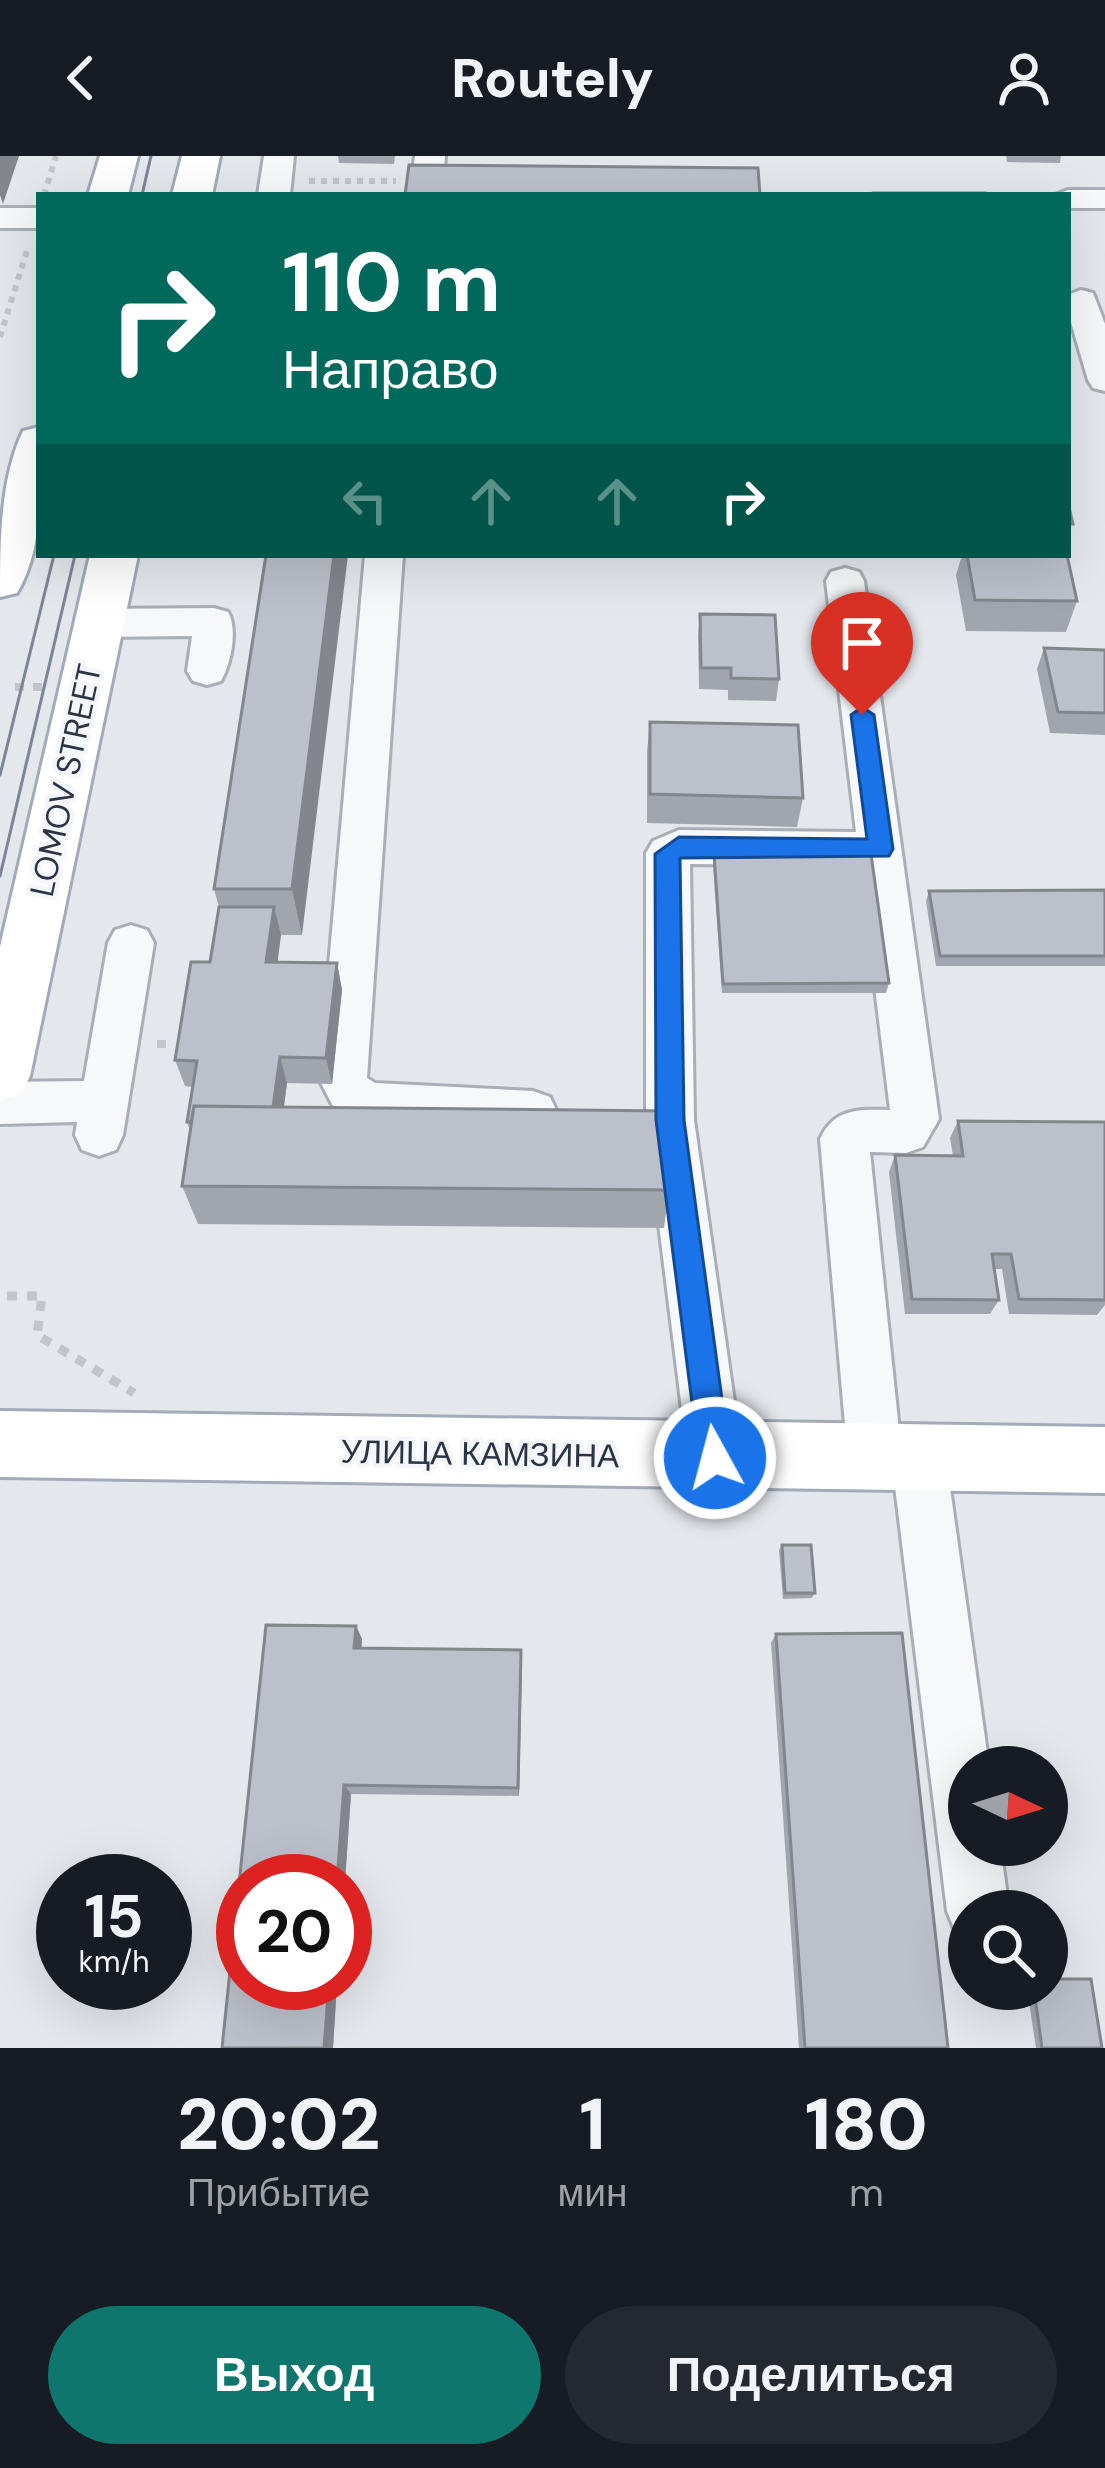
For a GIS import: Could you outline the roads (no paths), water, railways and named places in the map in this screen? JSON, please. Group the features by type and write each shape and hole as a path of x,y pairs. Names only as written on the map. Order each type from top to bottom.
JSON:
{"main road":[{"path":"109,192 118,156"},
{"path":"193,192 201,156"},
{"path":"0,580 36,451"},
{"name":"LOMOV STREET","path":"0,1076 113,558"},
{"name":"УЛИЦА КАМЗИНА","path":"0,1444 715,1458 1105,1460"}],"street":[{"path":"1071,199 1105,199"},
{"path":"0,218 36,212"},
{"path":"1074,293 1105,380"},
{"path":"385,558 343,1079 351,1094 373,1103 624,1117"},
{"path":"844,581 915,1119 906,1132 856,1130 844,1139 951,1746"},
{"path":"99,623 214,622 207,671"},
{"path":"715,1458 624,1117 668,854 679,847 880,849"},
{"path":"0,1102 101,1118 131,943"}],"tram line":[{"path":"143,192 151,156"},
{"path":"0,775 53,558"},
{"path":"0,876 74,558"}]}
